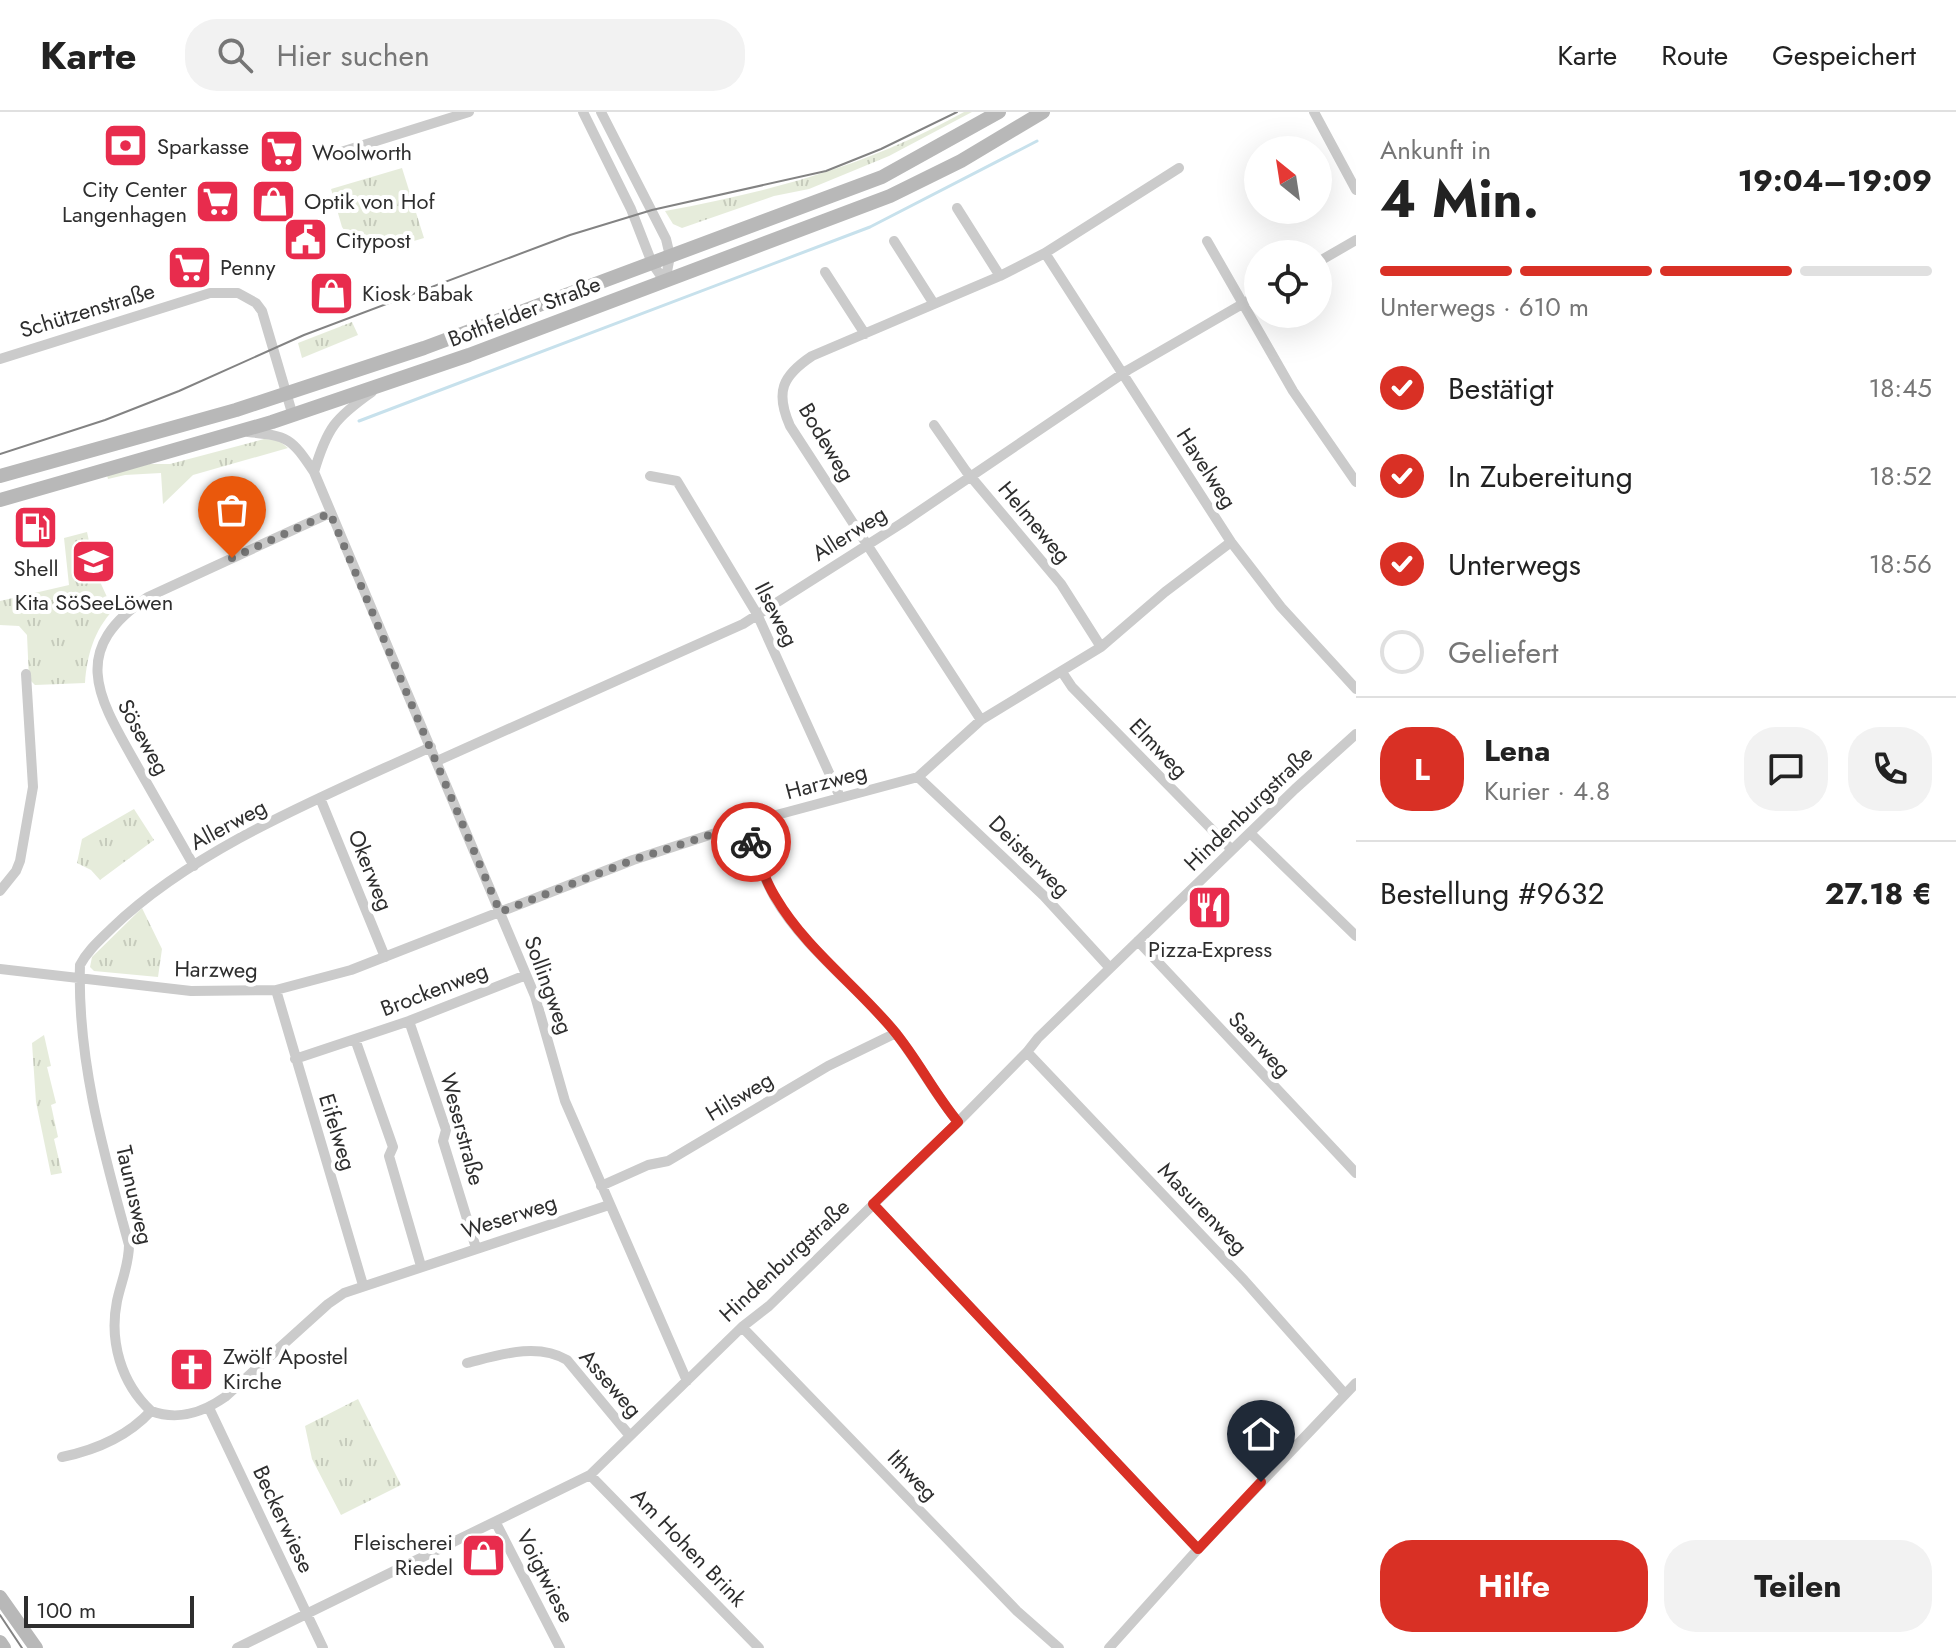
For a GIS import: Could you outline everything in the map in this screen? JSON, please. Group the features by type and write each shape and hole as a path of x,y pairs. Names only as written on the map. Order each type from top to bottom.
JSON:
{"main road":[{"name":"Bothfelder Straße","path":"0,476 286,395 424,348 882,177 999,112"},
{"name":"Bothfelder Straße","path":"0,500 293,416 665,282 890,196 961,161 1043,112"},
{"path":"0,1597 36,1648"},
{"path":"0,1642 4,1648"}],"street":[{"path":"341,152 469,112"},
{"path":"583,112 620,186 652,263 665,282"},
{"path":"601,112 666,239 670,256 665,282"},
{"path":"1314,112 1356,190"},
{"path":"620,186 630,167"},
{"name":"Bodeweg","path":"981,720 790,426 782,409 781,392 788,377 812,356 1000,276 1045,253 1179,168"},
{"path":"957,208 1000,276"},
{"path":"1332,254 1356,240"},
{"path":"894,241 934,304"},
{"path":"1207,241 1293,391 1356,482"},
{"name":"Havelweg","path":"1045,253 1231,542 1281,607 1356,689"},
{"path":"825,272 865,334"},
{"name":"Schützenstraße","path":"0,359 210,293 238,293 249,297 262,311 293,416"},
{"name":"Allerweg","path":"437,761 724,634 971,477 1122,373 1243,304"},
{"path":"314,472 323,441 335,421 377,388"},
{"name":"Helmeweg","path":"934,425 971,477 1061,584 1101,647"},
{"name":"Sollingweg","path":"242,432 281,435 297,447 314,472 526,975 550,1041 565,1101 687,1381"},
{"name":"Ilseweg","path":"650,476 677,481 757,614 840,797"},
{"name":"Söseweg","path":"194,866 104,708 97,677 102,646 114,626 148,597 330,513"},
{"name":"Harzweg","path":"0,969 191,991 276,990 316,981 385,957 633,860 743,824 918,777 981,720 1101,647 1165,592 1231,542"},
{"name":"Elmweg","path":"1062,672 1072,687 1232,850"},
{"path":"0,891 20,861 33,787 26,674"},
{"name":"Hindenburgstraße","path":"237,1648 590,1475 742,1327 769,1306 958,1122 1038,1038 1356,734"},
{"name":"Allerweg","path":"80,978 80,965 86,953 135,906 194,866 320,798 431,747"},
{"name":"Deisterweg","path":"918,777 1044,896 1110,968"},
{"name":"Okerweg","path":"320,798 385,957"},
{"path":"743,824 775,897 790,920 896,1033 958,1122"},
{"path":"1250,833 1356,936"},
{"name":"Saarweg","path":"1138,941 1356,1173"},
{"name":"Brockenweg","path":"295,1059 409,1021 526,975"},
{"name":"Taunusweg","path":"80,978 88,1079 107,1167 129,1245 129,1258 114,1318 115,1336 124,1373 135,1396 151,1411"},
{"name":"Eifelweg","path":"276,990 363,1285"},
{"name":"Weserstraße","path":"409,1021 446,1130 443,1141 476,1248"},
{"name":"Hilsweg","path":"601,1186 648,1165 668,1161 828,1066 896,1033"},
{"path":"355,1039 393,1147 389,1156 421,1266"},
{"name":"Masurenweg","path":"1027,1052 1244,1280 1345,1394"},
{"path":"873,1204 1198,1549"},
{"name":"Weserweg","path":"151,1411 167,1417 209,1408 328,1304 363,1285 609,1205"},
{"name":"Ithweg","path":"742,1327 1017,1611 1059,1648"},
{"name":"Asseweg","path":"467,1363 520,1351 559,1355 567,1360 630,1436"},
{"path":"1109,1648 1356,1383"},
{"name":"Beckerwiese","path":"209,1408 323,1648"},
{"path":"62,1457 115,1440 137,1426 151,1411"},
{"name":"Am Hohen Brink","path":"590,1475 759,1648"},
{"name":"Voigtwiese","path":"496,1523 560,1648"}],"green space":[{"path":"964,112 972,112 889,156 809,189 774,196 682,228 673,224 665,211 744,195 819,174 892,147"},
{"path":"402,168 424,238 363,256 342,227 331,189"},
{"path":"352,322 358,335 302,358 298,343"},
{"path":"264,439 278,440 288,448 193,475 163,504 161,473 108,479 107,475 149,464 170,464"},
{"path":"87,532 96,573 113,610 93,644 85,683 35,685 29,679 27,635 19,626 0,625 0,601 69,585 64,538"},
{"path":"134,809 154,840 100,880 91,870 77,863 82,839"},
{"path":"142,908 162,949 158,977 94,971 90,967 92,957"},
{"path":"44,1035 51,1066 47,1067 56,1103 51,1105 58,1137 54,1139 62,1173 51,1175 36,1102 32,1043"},
{"path":"358,1399 401,1485 341,1515 312,1459 305,1426"}],"waterway":[{"path":"359,421 870,227 1037,141"}],"tram line":[{"path":"0,454 105,420 304,335 570,235 652,210 826,171 881,149 957,112"},
{"path":"0,1615 22,1648"}],"way so far":[{"path":"232,558 330,513 500,912 633,860 743,824 751,842"}],"place":[{"name":"Sparkasse","path":"126,146"},
{"name":"Woolworth","path":"281,152"},
{"name":"Optik von Hof","path":"273,201"},
{"name":"City Center Langenhagen","path":"218,202"},
{"name":"Citypost","path":"305,240"},
{"name":"Penny","path":"189,267"},
{"name":"Kiosk Babak","path":"331,293"},
{"name":"Shell","path":"36,527"},
{"name":"Kita SöSeeLöwen","path":"94,561"},
{"name":"Pizza-Express","path":"1210,908"},
{"name":"Zwölf Apostel Kirche","path":"192,1369"},
{"name":"Fleischerei Riedel","path":"484,1555"}],"route":[{"path":"751,842 775,897 790,920 896,1033 958,1122 873,1204 1198,1549 1261,1482"}]}
